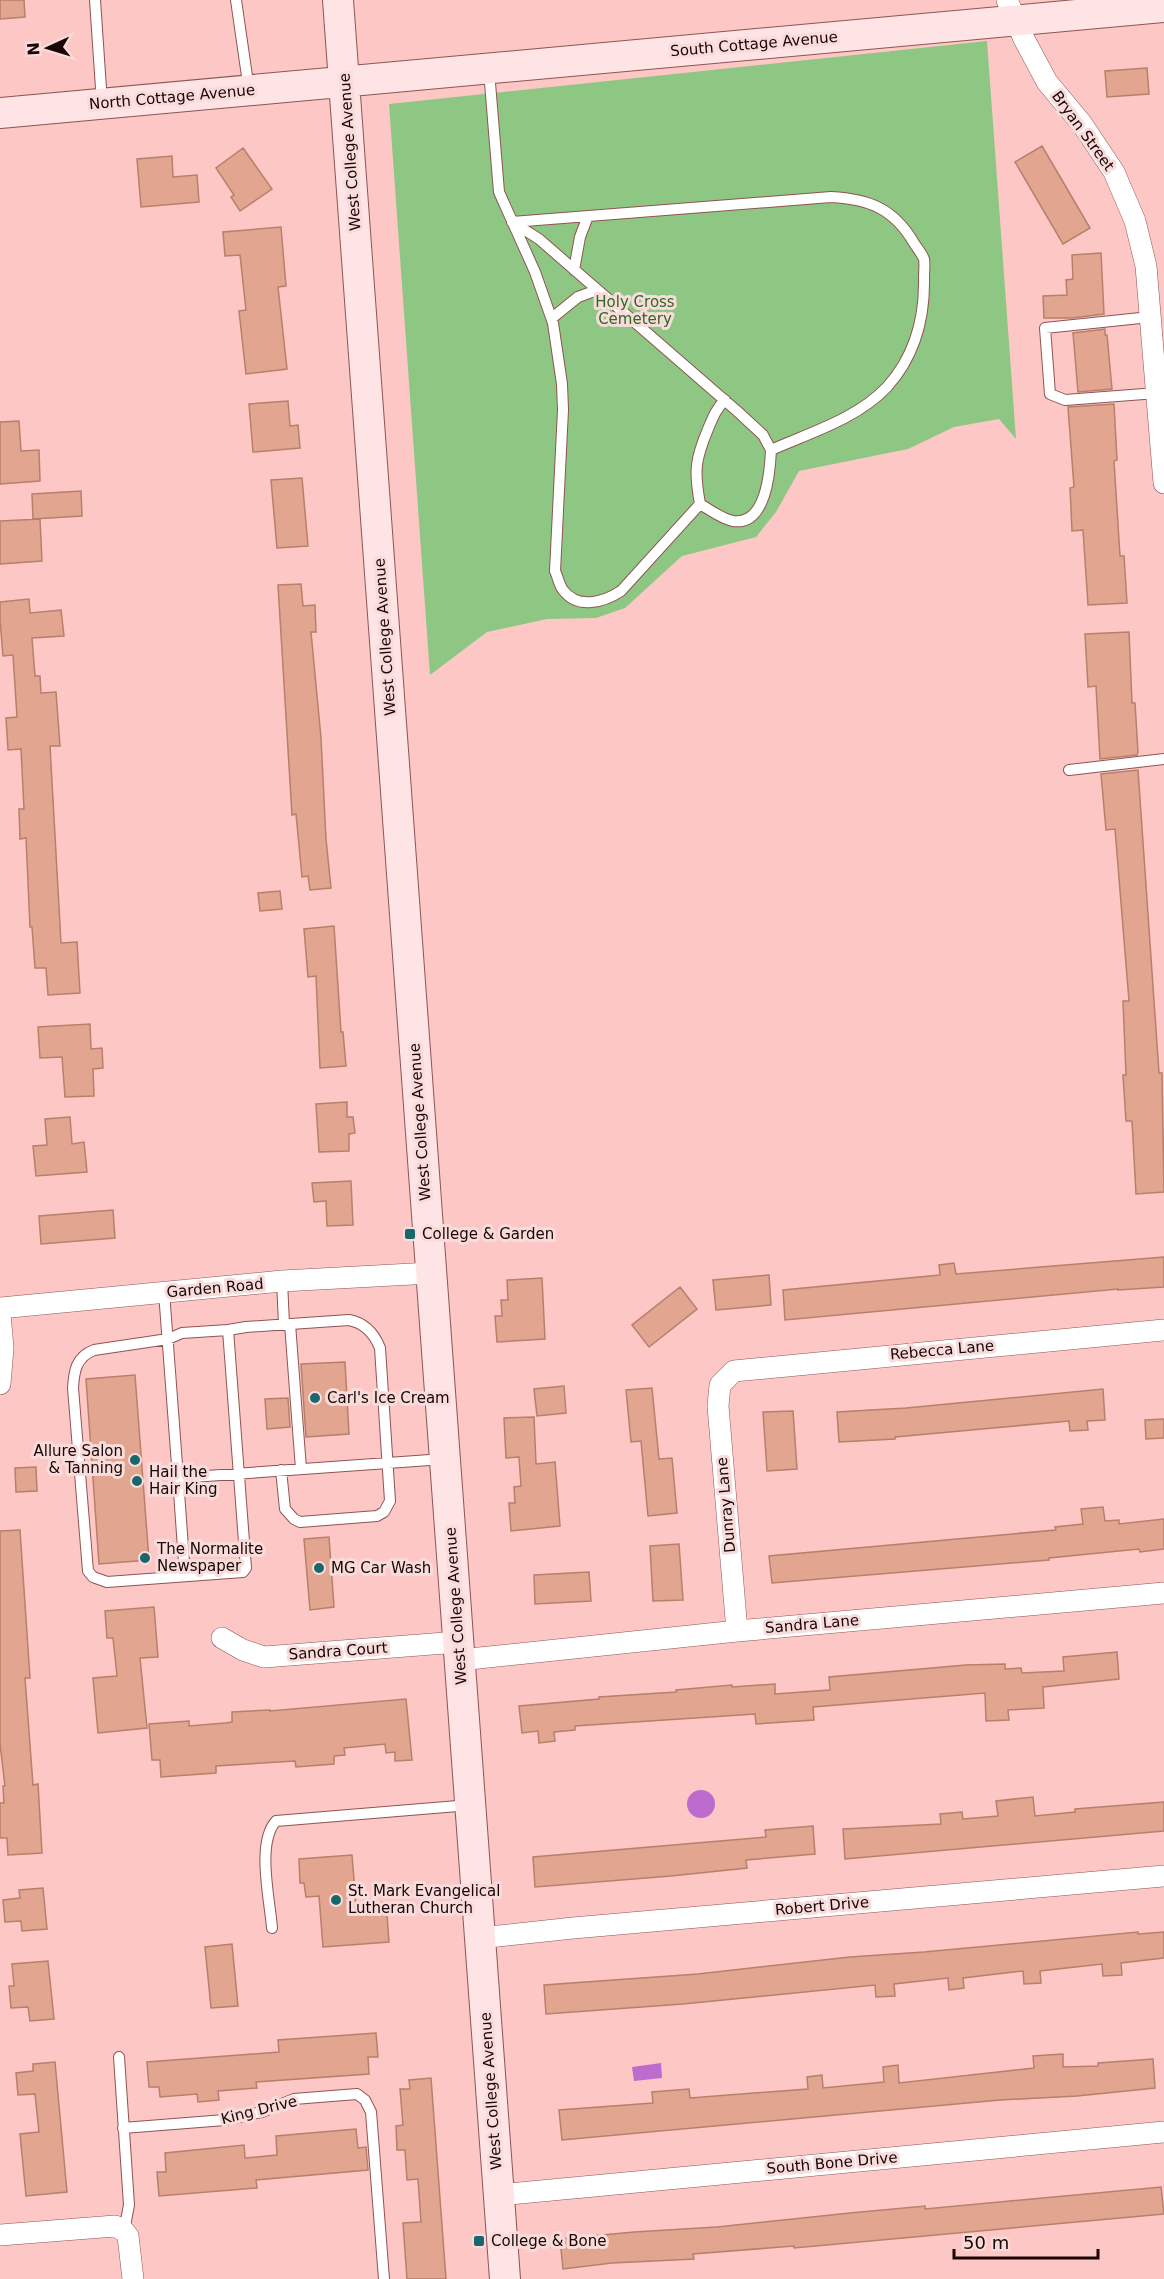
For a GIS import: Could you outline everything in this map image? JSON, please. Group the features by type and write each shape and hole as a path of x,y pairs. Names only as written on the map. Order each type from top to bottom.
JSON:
{"main road":[{"name":"West College Avenue","path":"338,0 505,2279"},
{"name":"South Cottage Avenue","path":"344,81 488,68 1012,11 1164,7"},
{"name":"North Cottage Avenue","path":"0,113 344,81"}],"street":[{"name":"Bryan Street","path":"1012,11 1047,82 1082,124 1114,172 1155,265 1150,317 1164,483"},
{"name":"Garden Road","path":"0,1308 282,1281 431,1273"},
{"path":"0,1314 3,1348 0,1384"},
{"name":"Rebecca Lane","path":"724,1380 734,1371 756,1368 1164,1330"},
{"name":"Dunray Lane","path":"724,1380 720,1385 718,1406 737,1631"},
{"name":"Sandra Lane","path":"459,1651 737,1631 1164,1593"},
{"name":"Sandra Court","path":"222,1638 243,1650 264,1657 459,1651"},
{"name":"Robert Drive","path":"480,1938 1164,1876"},
{"name":"South Bone Drive","path":"499,2195 1164,2132"},
{"path":"0,2235 115,2226 124,2231 130,2247 132,2279"}],"lane":[{"path":"95,0 102,104"},
{"path":"236,0 249,90"},
{"path":"488,68 499,192 535,272 552,318 562,384 563,410 555,571 563,591 575,599 588,603 607,600 621,591 699,504"},
{"path":"512,222 831,197 856,198 882,207 904,226 924,260 925,298 917,334 904,367 885,389 859,411 771,450"},
{"path":"574,270 580,237 588,216"},
{"path":"512,222 538,239 763,435 771,450 770,469 765,493 756,513 747,520 733,521 699,504"},
{"path":"552,318 578,297 597,290"},
{"path":"1150,317 1045,328 1050,394 1065,400 1157,393"},
{"path":"699,504 695,479 697,454 715,410 725,400"},
{"path":"1069,770 1164,759"},
{"path":"282,1281 301,1469"},
{"path":"165,1292 185,1576"},
{"path":"228,1330 246,1568 243,1572 107,1582 93,1577 88,1570 73,1388 76,1365 87,1353 168,1339 182,1333 349,1320 358,1322 376,1336 380,1348 390,1501 384,1512 377,1516 300,1522 288,1515 285,1509 281,1470"},
{"path":"178,1478 444,1459"},
{"path":"272,1928 265,1853 267,1838 276,1821 470,1805"},
{"path":"118,2057 129,2205 124,2231"},
{"name":"King Drive","path":"123,2128 225,2120 262,2112 294,2099 357,2094 365,2100 371,2112 384,2279"}],"green space":[{"name":"Holy Cross Cemetery","path":"987,41 1016,439 999,419 954,427 908,449 799,471 776,512 756,537 682,556 625,608 596,618 547,619 487,632 430,675 389,104"}],"shaded area":[{"path":"701,1790 711,1794 715,1804 711,1814 701,1818 691,1814 687,1804 691,1794"},
{"path":"661,2063 662,2078 634,2081 632,2067"}],"building":[{"path":"0,0 24,0 25,17 0,19"},
{"path":"1147,68 1149,94 1107,97 1105,71"},
{"path":"1042,146 1090,228 1063,244 1015,162"},
{"path":"243,148 272,189 240,211 231,197 234,195 216,168"},
{"path":"172,156 173,177 197,175 199,202 141,207 137,159"},
{"path":"281,227 286,286 278,287 287,369 246,374 239,311 246,310 240,255 225,256 223,232"},
{"path":"1101,253 1104,314 1072,318 1044,318 1043,296 1067,295 1066,280 1073,279 1072,255"},
{"path":"1105,329 1112,389 1078,392 1073,333"},
{"path":"288,401 290,426 298,425 300,448 253,452 249,404"},
{"path":"1114,404 1117,460 1114,461 1120,556 1124,556 1127,603 1088,605 1083,530 1072,531 1070,488 1074,487 1068,407"},
{"path":"19,421 21,451 39,450 40,481 0,484 0,422"},
{"path":"302,478 308,546 277,548 271,480"},
{"path":"81,491 82,516 33,519 32,494"},
{"path":"40,519 42,561 0,564 0,521"},
{"path":"301,584 303,606 315,605 316,632 311,632 331,888 310,890 308,876 302,877 296,814 292,815 278,585"},
{"path":"29,599 30,613 61,610 64,636 32,638 35,676 40,676 41,693 56,692 60,746 50,746 61,943 77,942 80,993 48,995 46,968 35,968 32,927 30,927 26,838 20,839 19,809 24,809 21,749 8,750 6,718 17,717 13,655 3,656 0,620 0,602"},
{"path":"1129,632 1132,703 1135,703 1138,752 1137,755 1100,759 1096,686 1088,687 1085,634"},
{"path":"1138,770 1159,1073 1162,1073 1164,1192 1136,1194 1132,1121 1126,1121 1123,1075 1126,1075 1123,1001 1129,1001 1115,829 1106,830 1101,774"},
{"path":"280,891 282,909 260,911 258,893"},
{"path":"334,926 341,1032 343,1032 346,1066 320,1068 316,976 308,977 304,929"},
{"path":"90,1024 91,1049 102,1048 103,1068 93,1069 94,1096 65,1097 62,1057 40,1058 38,1027"},
{"path":"347,1102 347,1117 353,1117 355,1133 349,1134 349,1151 319,1152 316,1104"},
{"path":"70,1117 72,1144 84,1142 87,1172 36,1176 33,1146 47,1145 45,1119"},
{"path":"351,1181 353,1225 327,1226 326,1201 314,1202 312,1183"},
{"path":"113,1210 115,1238 41,1244 39,1216"},
{"path":"1164,1257 1164,1287 1118,1289 785,1320 783,1290 940,1275 939,1265 954,1263 956,1274"},
{"path":"769,1275 771,1305 716,1310 713,1280"},
{"path":"542,1278 545,1339 497,1342 495,1316 502,1316 501,1300 508,1300 507,1280"},
{"path":"680,1287 697,1309 649,1347 632,1325"},
{"name":"Carl's Ice Cream","path":"345,1362 349,1434 306,1437 301,1364"},
{"path":"135,1375 149,1560 99,1564 86,1379"},
{"path":"564,1386 566,1413 537,1416 534,1389"},
{"path":"652,1388 659,1459 672,1458 677,1513 648,1516 641,1441 631,1442 626,1390"},
{"path":"1103,1389 1105,1420 1087,1421 1088,1430 1070,1431 1069,1421 895,1437 895,1439 839,1442 837,1412 906,1408"},
{"path":"288,1398 290,1427 267,1429 265,1399"},
{"path":"793,1411 797,1469 767,1471 763,1412"},
{"path":"534,1417 536,1464 555,1462 560,1526 511,1531 509,1503 515,1503 514,1487 521,1486 519,1457 506,1458 504,1418"},
{"path":"1164,1419 1164,1438 1146,1439 1145,1420"},
{"path":"36,1467 37,1491 16,1492 15,1468"},
{"path":"1103,1507 1105,1521 1119,1520 1119,1524 1164,1519 1164,1549 1140,1552 1139,1549 1049,1558 1049,1560 772,1583 769,1556 1056,1530 1055,1527 1083,1524 1081,1509"},
{"path":"20,1530 30,1678 25,1678 33,1785 38,1784 42,1853 8,1855 7,1838 0,1838 0,1803 4,1803 3,1786 5,1786 0,1744 0,1531"},
{"name":"MG Car Wash","path":"329,1537 334,1607 310,1610 304,1539"},
{"path":"679,1544 683,1600 653,1601 650,1546"},
{"path":"589,1572 591,1601 535,1604 534,1575"},
{"path":"154,1607 158,1657 140,1658 147,1728 98,1733 93,1678 117,1676 113,1638 107,1638 105,1611"},
{"path":"1117,1652 1119,1679 1043,1687 1044,1708 1008,1710 1009,1720 986,1721 985,1693 813,1707 814,1720 756,1724 755,1714 575,1726 575,1730 554,1732 555,1741 539,1743 538,1731 522,1733 519,1706 732,1685 732,1687 775,1684 775,1694 830,1690 829,1677 966,1665 1005,1664 1005,1669 1021,1668 1022,1673 1064,1671 1063,1657"},
{"path":"406,1699 412,1760 395,1761 395,1752 386,1753 385,1744 344,1748 345,1755 334,1756 334,1764 296,1767 295,1761 216,1766 216,1773 161,1777 160,1760 152,1760 149,1724 189,1721 189,1726 225,1723 232,1722 232,1712 270,1711"},
{"path":"1033,1797 1035,1816 1075,1812 1075,1809 1164,1802 1164,1831 845,1859 843,1829 941,1824 940,1814 962,1812 963,1819 998,1816 996,1801"},
{"path":"813,1826 815,1854 746,1860 747,1868 535,1887 533,1857 766,1837 765,1830"},
{"name":"St. Mark Evangelical Lutheran Church","path":"352,1855 356,1905 386,1902 389,1942 323,1947 319,1896 306,1897 304,1883 300,1883 299,1859"},
{"path":"43,1888 47,1929 22,1931 21,1921 5,1922 3,1900 20,1898 19,1890"},
{"path":"1138,1932 1138,1934 1164,1932 1164,1958 1121,1963 1122,1975 1103,1976 1102,1964 1040,1971 1041,1983 1024,1984 1023,1971 963,1978 964,1988 949,1990 948,1978 894,1984 895,1996 876,1997 875,1985 683,2004 546,2014 544,1985 698,1974 850,1957"},
{"path":"232,1944 238,2006 211,2008 205,1947"},
{"path":"48,1961 54,2019 30,2021 28,2007 11,2008 9,1986 14,1986 12,1964"},
{"path":"376,2033 378,2057 368,2057 369,2074 256,2082 257,2088 218,2091 219,2100 198,2102 197,2094 160,2097 159,2087 149,2087 147,2062 279,2052 278,2040"},
{"path":"1063,2054 1063,2067 1098,2066 1098,2063 1153,2059 1155,2088 562,2140 559,2110 653,2103 652,2092 689,2089 690,2098 808,2089 807,2077 822,2075 823,2088 884,2082 883,2067 898,2065 899,2083 1034,2068 1033,2056"},
{"path":"55,2062 67,2192 26,2196 20,2134 39,2132 35,2094 18,2095 16,2073 33,2071 33,2064"},
{"path":"431,2078 446,2279 407,2279 403,2223 421,2222 418,2179 407,2180 405,2150 397,2150 396,2126 403,2125 400,2089 410,2089 409,2080"},
{"path":"356,2129 358,2148 366,2147 368,2170 256,2180 257,2188 159,2196 157,2172 166,2172 165,2153 244,2145 245,2158 277,2155 276,2136"},
{"path":"1161,2187 1164,2214 794,2248 794,2246 693,2254 694,2259 612,2263 563,2269 560,2239"}],"place":[{"name":"College & Garden","path":"410,1234"},
{"name":"Carl's Ice Cream","path":"315,1398"},
{"name":"Allure Salon & Tanning","path":"135,1460"},
{"name":"Hail the Hair King","path":"137,1481"},
{"name":"The Normalite Newspaper","path":"145,1558"},
{"name":"MG Car Wash","path":"319,1568"},
{"name":"St. Mark Evangelical Lutheran Church","path":"336,1900"},
{"name":"College & Bone","path":"479,2241"}]}
